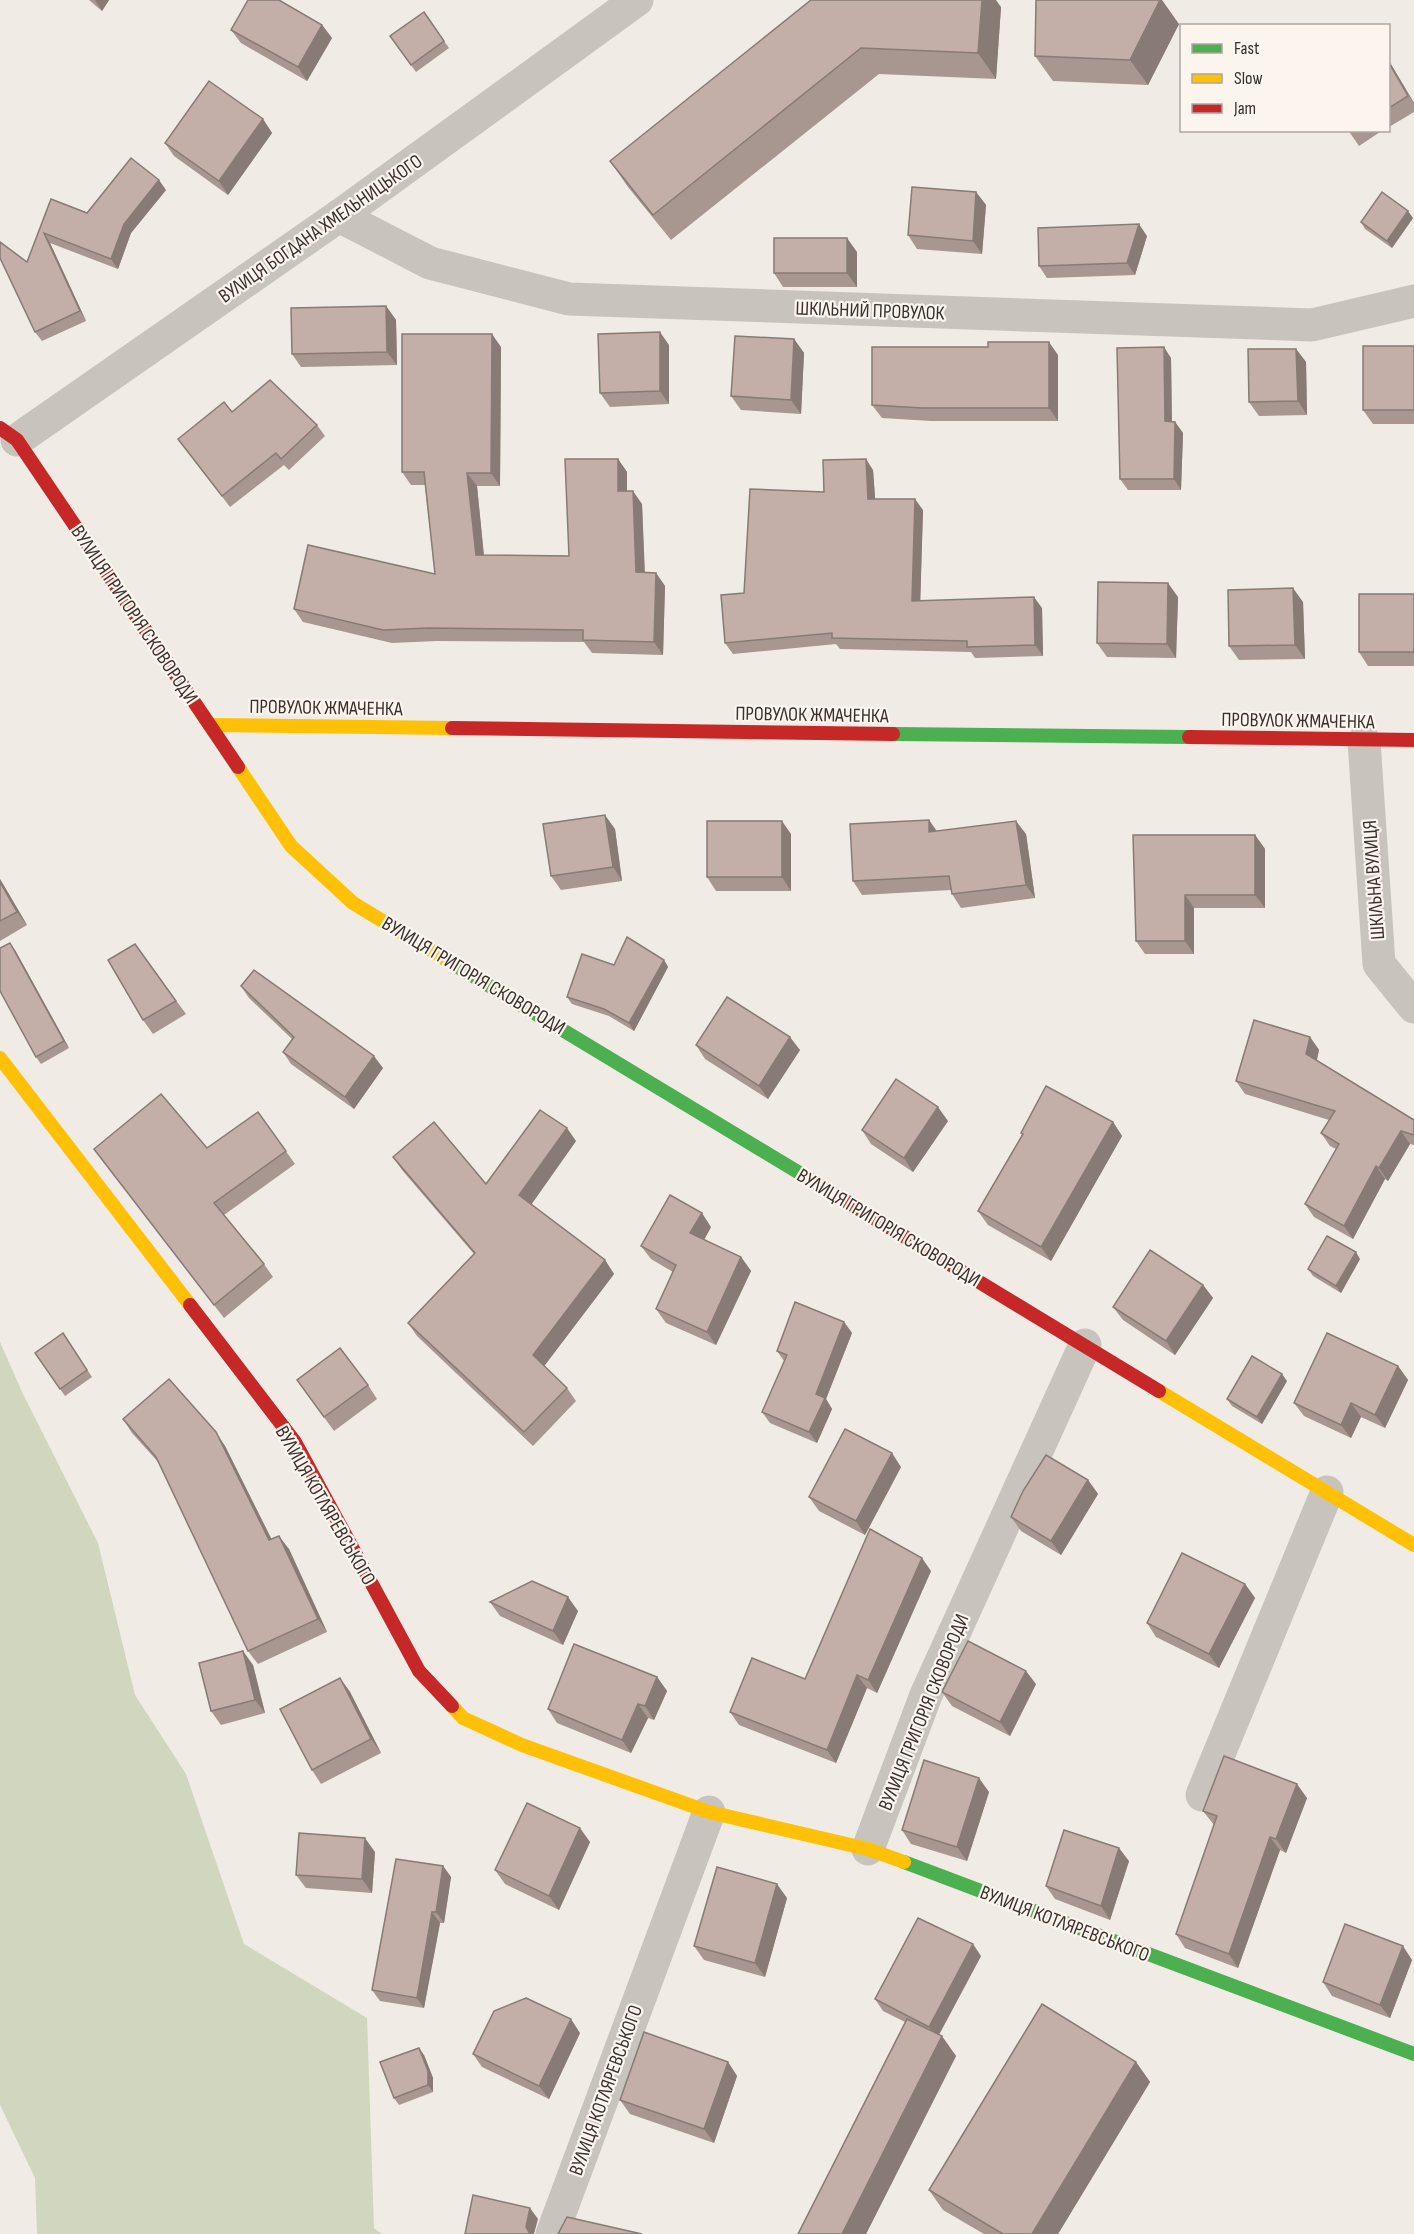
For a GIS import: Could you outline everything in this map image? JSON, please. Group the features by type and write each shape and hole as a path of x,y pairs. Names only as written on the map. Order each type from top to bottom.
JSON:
{"street":[{"name":"ВУЛИЦЯ БОГДАНА ХМЕЛЬНИЦЬКОГО","path":"9,434 339,216 637,0"},
{"name":"ШКІЛЬНИЙ ПРОВУЛОК","path":"339,216 430,263 569,299 1312,325 1414,301"},
{"name":"ВУЛИЦЯ ГРИГОРІЯ СКОВОРОДИ","path":"9,434 291,846 353,903 1414,1545"},
{"name":"ПРОВУЛОК ЖМАЧЕНКА","path":"210,725 1414,740"},
{"name":"ШКІЛЬНА ВУЛИЦЯ","path":"1364,741 1379,964 1414,1007"},
{"name":"ВУЛИЦЯ КОТЛЯРЕВСЬКОГО","path":"0,1058 295,1442 419,1671 464,1718 522,1745 709,1812 868,1849 1414,2054"},
{"name":"ВУЛИЦЯ ГРИГОРІЯ СКОВОРОДИ","path":"868,1849 926,1695 1085,1345"},
{"path":"1202,1795 1327,1492"},
{"name":"ВУЛИЦЯ КОТЛЯРЕВСЬКОГО","path":"552,2234 709,1812"}],"green space":[{"path":"0,1342 22,1392 98,1543 135,1695 186,1774 244,1944 367,2018 374,2228 382,2234 37,2234 35,2178 0,2105"}],"building":[{"path":"248,0 279,0 322,25 298,67 231,30"},
{"path":"811,0 982,0 978,53 861,48 653,215 610,161"},
{"path":"1036,0 1160,0 1130,60 1035,56"},
{"path":"424,12 444,41 411,65 390,36"},
{"path":"1390,65 1408,96 1390,107"},
{"path":"209,81 263,119 219,181 165,143"},
{"path":"131,158 159,180 124,224 111,259 44,233 80,311 35,332 0,258 0,242 27,262 51,199 87,213"},
{"path":"912,187 976,192 973,241 908,235"},
{"path":"1382,192 1408,211 1387,241 1361,222"},
{"path":"1139,224 1127,263 1039,266 1038,228"},
{"path":"774,238 847,238 847,273 774,273"},
{"path":"386,306 387,352 292,354 291,308"},
{"path":"660,332 660,391 600,393 598,334"},
{"path":"402,334 492,334 491,473 467,473 476,555 569,556 565,459 618,459 618,491 633,491 636,572 656,573 654,642 583,640 583,630 428,628 383,630 294,609 308,545 435,574 424,472 402,472"},
{"path":"735,336 794,339 791,400 731,396"},
{"path":"988,342 1049,342 1049,408 922,408 872,405 872,347 988,347"},
{"path":"1363,346 1414,346 1414,410 1363,410"},
{"path":"1164,347 1165,421 1175,422 1174,479 1120,479 1117,348"},
{"path":"1248,349 1296,349 1298,401 1249,402"},
{"path":"270,380 317,425 281,459 276,453 222,496 178,439 224,402 232,412"},
{"path":"866,459 868,499 915,499 912,601 1034,597 1035,645 967,647 967,641 832,638 832,633 725,643 721,595 744,593 750,489 824,492 823,460"},
{"path":"1098,582 1168,583 1167,644 1097,643"},
{"path":"1293,588 1295,645 1229,646 1228,590"},
{"path":"1359,594 1414,594 1414,652 1359,652"},
{"path":"605,815 613,867 551,876 543,824"},
{"path":"929,820 929,832 1016,821 1026,885 952,894 949,876 853,881 850,824"},
{"path":"707,821 782,821 782,877 707,877"},
{"path":"1133,835 1255,835 1255,895 1185,895 1185,941 1136,941"},
{"path":"0,882 17,912 0,921"},
{"path":"627,937 664,960 629,1023 604,1009 567,997 582,954 614,965"},
{"path":"10,943 64,1041 36,1057 0,991 0,948"},
{"path":"135,944 176,1001 143,1020 108,960"},
{"path":"254,970 374,1056 345,1097 283,1052 294,1037 241,986"},
{"path":"727,997 790,1037 759,1086 696,1045"},
{"path":"1254,1020 1310,1037 1306,1054 1414,1120 1414,1135 1401,1131 1379,1168 1376,1166 1344,1226 1305,1204 1339,1144 1321,1133 1335,1111 1236,1081"},
{"path":"896,1079 938,1107 904,1158 862,1130"},
{"path":"1046,1086 1113,1122 1041,1247 978,1211 1023,1134 1021,1133"},
{"path":"161,1094 207,1148 258,1112 286,1151 214,1203 264,1264 214,1305 94,1149"},
{"path":"540,1110 567,1128 519,1195 605,1260 533,1355 567,1388 524,1432 408,1323 475,1253 393,1157 434,1122 486,1184"},
{"path":"670,1195 702,1213 690,1233 741,1257 707,1332 656,1309 676,1265 641,1246"},
{"path":"1327,1236 1356,1252 1336,1286 1308,1269"},
{"path":"1150,1250 1203,1285 1166,1341 1113,1307"},
{"path":"795,1302 844,1322 816,1394 825,1398 809,1432 762,1412 787,1355 777,1351"},
{"path":"63,1333 87,1370 60,1389 35,1353"},
{"path":"1327,1333 1398,1366 1375,1415 1351,1403 1341,1425 1294,1403"},
{"path":"340,1348 368,1385 324,1417 297,1380"},
{"path":"1252,1356 1282,1374 1257,1417 1227,1399"},
{"path":"169,1379 216,1432 269,1540 279,1536 318,1619 248,1651 156,1457 123,1419"},
{"path":"845,1429 892,1453 856,1521 809,1497"},
{"path":"1046,1455 1088,1480 1051,1541 1011,1517 1023,1491"},
{"path":"870,1529 922,1558 868,1680 857,1675 827,1750 730,1712 752,1658 805,1679"},
{"path":"1182,1553 1245,1584 1209,1654 1147,1623"},
{"path":"532,1581 568,1597 553,1631 490,1602"},
{"path":"968,1641 1026,1671 1000,1722 942,1692"},
{"path":"574,1644 657,1677 645,1706 638,1704 622,1740 548,1709"},
{"path":"243,1651 255,1700 211,1711 199,1663"},
{"path":"340,1678 371,1739 312,1770 280,1709"},
{"path":"1224,1756 1297,1784 1276,1839 1270,1837 1229,1954 1176,1934 1217,1816 1203,1811"},
{"path":"924,1760 979,1778 957,1847 902,1830"},
{"path":"527,1803 580,1828 549,1896 495,1870"},
{"path":"1064,1830 1119,1848 1101,1906 1046,1886"},
{"path":"299,1833 365,1838 362,1879 296,1875"},
{"path":"396,1859 443,1866 436,1912 432,1912 417,1998 372,1990"},
{"path":"717,1867 777,1884 755,1963 694,1946"},
{"path":"918,1918 973,1944 929,2027 875,1999"},
{"path":"1345,1924 1403,1946 1380,2005 1323,1982"},
{"path":"526,1998 571,2019 539,2086 473,2054 494,2011"},
{"path":"1042,2004 1136,2062 1032,2234 1003,2234 929,2190"},
{"path":"907,2019 942,2036 842,2234 798,2234"},
{"path":"644,2032 728,2062 704,2129 620,2100"},
{"path":"419,2048 428,2071 428,2085 394,2098 380,2062"},
{"path":"473,2195 530,2208 526,2227 530,2234 465,2234"},
{"path":"567,2217 642,2234 558,2234"}],"traffic: fast":[{"path":"893,734 1189,737"},
{"path":"445,959 826,1189"},
{"path":"904,1862 1414,2054"}],"traffic: slow":[{"path":"210,725 452,728"},
{"path":"238,767 291,846 353,903 445,959"},
{"path":"0,1058 190,1305"},
{"path":"1159,1391 1414,1545"},
{"path":"452,1706 463,1718 522,1745 709,1812 868,1849 904,1862"}],"traffic: jam":[{"path":"0,428 17,440 238,767"},
{"path":"452,728 893,734"},
{"path":"1189,737 1414,740"},
{"path":"826,1189 1159,1391"},
{"path":"190,1305 295,1442 419,1671 452,1706"}]}
